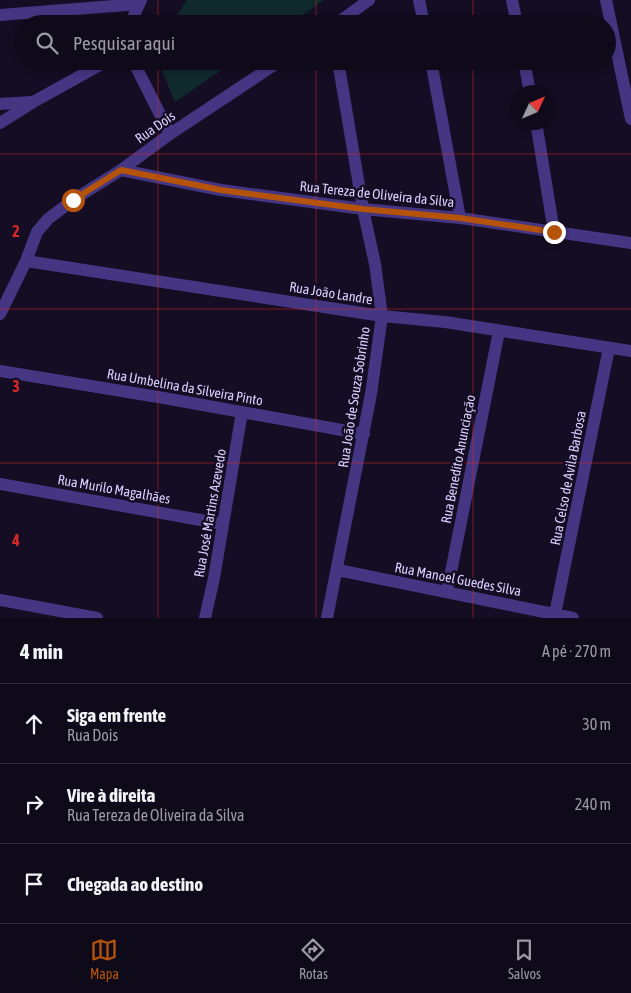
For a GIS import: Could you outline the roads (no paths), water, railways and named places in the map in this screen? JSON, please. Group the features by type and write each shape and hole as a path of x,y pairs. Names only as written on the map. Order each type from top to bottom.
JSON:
{"street":[{"path":"348,15 369,0"},
{"path":"418,0 422,15"},
{"path":"512,0 515,15"},
{"path":"606,0 609,15"},
{"path":"0,15 140,2 134,15"},
{"path":"616,48 631,119"},
{"path":"0,124 35,101 91,70"},
{"path":"138,70 170,134"},
{"name":"Rua Dois","path":"0,314 26,261 37,232 48,219 73,200 121,170 170,134 266,70"},
{"name":"Rua João de Souza Sobrinho","path":"328,618 364,434 382,316 375,264 363,209 340,70"},
{"path":"432,70 460,218"},
{"path":"526,70 529,85"},
{"path":"0,104 35,101"},
{"path":"537,130 554,232"},
{"name":"Rua Tereza de Oliveira da Silva","path":"121,170 221,190 363,209 460,218 631,243"},
{"name":"Rua João Landre","path":"26,261 382,316 445,322 631,351"},
{"name":"Rua Benedito Anunciação","path":"446,592 499,331"},
{"name":"Rua Celso de Avila Barbosa","path":"555,614 608,348"},
{"name":"Rua Umbelina da Silveira Pinto","path":"0,372 56,379 364,434"},
{"name":"Rua José Martins Azevedo","path":"206,618 242,412"},
{"name":"Rua Murilo Magalhães","path":"0,484 222,524"},
{"name":"Rua Manoel Guedes Silva","path":"338,570 573,618"},
{"path":"0,600 97,618"}]}
